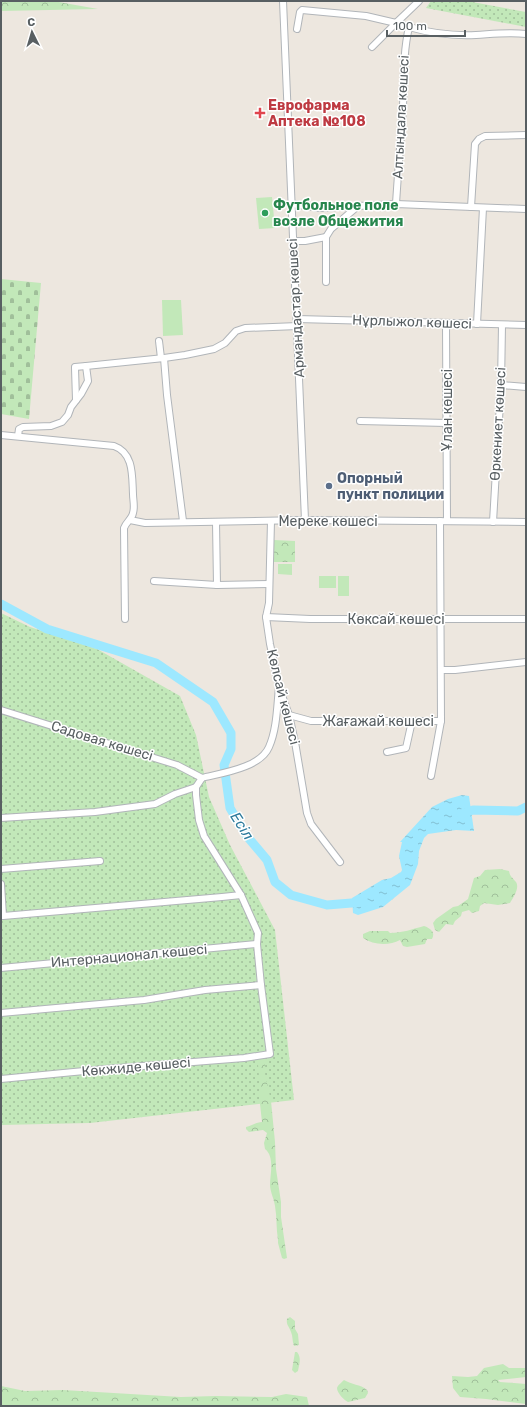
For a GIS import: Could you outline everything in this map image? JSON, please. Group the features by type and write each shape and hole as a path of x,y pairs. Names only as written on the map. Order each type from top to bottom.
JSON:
{"street":[{"name":"Армандастар көшесі","path":"283,1 293,241 298,322 305,520"},
{"path":"372,47 419,1"},
{"path":"297,29 300,12 302,10 366,16 396,23 424,32 477,35 493,33 526,34"},
{"name":"Алтындала көшесі","path":"396,204 404,60 409,27"},
{"path":"471,207 475,144 479,139 485,136 526,134"},
{"path":"292,204 320,208 396,204 526,209"},
{"path":"326,282 326,237 331,229 358,206"},
{"path":"477,324 483,208"},
{"path":"293,241 305,241 326,237"},
{"name":"Нұрлыжол көшесі","path":"86,366 162,358 214,349 225,343 236,331 245,328 298,322 526,325"},
{"name":"Ұлан көшесі","path":"440,619 447,423 446,323"},
{"name":"Өркениет көшесі","path":"493,522 501,385 502,325"},
{"path":"159,341 183,521"},
{"path":"18,436 19,429 23,427 51,426 62,422 68,414 88,381 86,366 74,368 76,400"},
{"path":"501,385 526,387"},
{"path":"360,421 447,423"},
{"path":"1,435 119,447 129,459 132,473 133,513 124,528 125,619"},
{"name":"Мереке көшесі","path":"130,520 145,523 183,521 271,522 305,520 526,522"},
{"path":"216,522 217,585"},
{"name":"Көлсай көшесі","path":"271,522 269,603 266,617 270,644 289,716 300,768 307,813 311,824 340,862"},
{"path":"154,581 217,585 269,584"},
{"name":"Көксай көшесі","path":"266,617 310,619 526,619"},
{"name":"Жағажай көшесі","path":"289,716 311,721 441,721 440,619"},
{"path":"441,670 455,670 526,662"},
{"path":"1,1013 144,1000 205,990 261,985 257,944 258,933 241,895 204,836 199,820 196,787 202,778 235,770 260,758 269,748 274,730 280,686"},
{"name":"Садовая көшесі","path":"1,710 177,764 202,778"},
{"path":"387,752 406,748 412,721"},
{"path":"431,776 441,721"},
{"path":"1,818 95,812 155,804 175,794 196,787"},
{"path":"1,869 100,861"},
{"path":"1,884 3,916 241,895"},
{"name":"Интернационал көшесі","path":"1,968 257,944"},
{"name":"Көкжиде көшесі","path":"1,1079 244,1058 270,1054 261,985"}],"green space":[{"path":"1,1 53,1 98,9 1,11"},
{"path":"431,1 467,1 526,12 526,27 426,8"},
{"name":"Футбольное поле возле Общежития","path":"272,197 275,228 259,229 256,198"},
{"path":"1,279 41,283 29,419 1,414"},
{"path":"162,300 181,300 183,335 163,336"},
{"path":"274,540 295,541 295,562 274,562"},
{"path":"278,564 292,564 292,575 278,574"},
{"path":"319,576 336,576 336,588 319,588"},
{"path":"338,576 349,576 349,596 338,596"},
{"path":"1,613 30,627 97,649 180,696 196,735 209,797 230,845 275,930 294,1100 90,1123 1,1125"},
{"path":"500,869 509,871 517,884 516,893 510,903 498,905 484,903 480,906 479,911 472,913 469,910 462,912 461,916 453,925 446,924 439,932 435,930 433,923 436,919 468,899 474,878 480,876 485,870"},
{"path":"424,926 433,932 432,939 427,939 425,944 407,947 403,946 400,940 381,944 371,942 363,938 363,934 370,931 388,931 390,933 394,933"},
{"path":"261,1061 265,1061 265,1074 271,1101 276,1169 287,1258 284,1259 282,1258 278,1243 276,1210 270,1187 271,1161 268,1152 265,1149 264,1143 267,1133 263,1130 249,1132 246,1129 246,1127 262,1122 259,1095 262,1087 259,1077 258,1064"},
{"path":"290,1317 295,1321 295,1329 298,1334 299,1345 294,1346 293,1344 292,1334 287,1323 287,1319"},
{"path":"295,1352 299,1354 300,1359 298,1371 295,1373 292,1370"},
{"path":"503,1364 509,1368 526,1368 526,1377 498,1380 500,1382 526,1384 526,1404 460,1397 453,1388 452,1376 477,1376 484,1368"},
{"path":"344,1380 367,1390 368,1393 365,1398 348,1402 345,1400 337,1390 339,1385"},
{"path":"1,1386 25,1391 63,1390 181,1397 272,1397 286,1394 307,1397 309,1406 1,1406"}],"water":[{"path":"462,795 469,796 474,831 456,830 428,834 424,838 419,851 418,864 410,885 383,907 358,915 353,913 352,898 382,880 391,878 401,872 402,870 399,856 402,842 400,842 432,807 448,799"}],"waterway":[{"name":"Есіл","path":"1,604 47,629 156,663 213,702 231,733 231,749 224,765 230,808 246,835 267,860 275,882 291,895 327,905 364,902"},
{"name":"Есіл","path":"461,814 473,810 518,811 526,807"}],"place":[{"name":"Еврофарма Аптека №108","path":"260,113"},
{"name":"Футбольное поле возле Общежития","path":"265,213"},
{"name":"Опорный пункт полиции","path":"329,486"}]}
